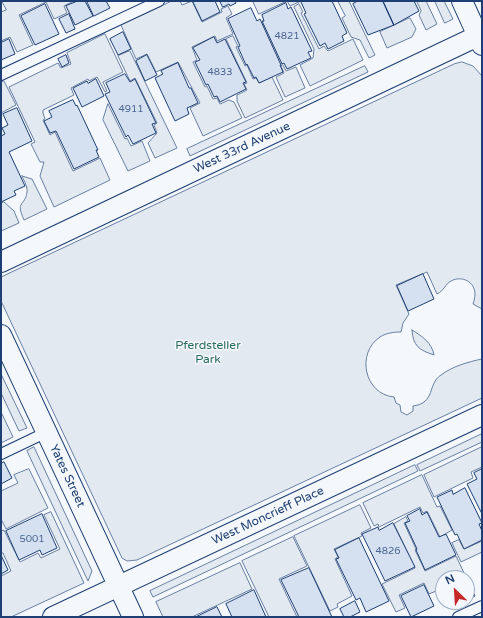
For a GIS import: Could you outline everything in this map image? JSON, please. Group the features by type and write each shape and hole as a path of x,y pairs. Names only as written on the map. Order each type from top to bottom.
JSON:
{"street":[{"path":"462,1 481,38"},
{"name":"West 33rd Avenue","path":"1,262 481,38"},
{"name":"Yates Street","path":"1,335 133,617"},
{"name":"West Moncrieff Place","path":"53,617 482,415"}],"lane":[{"path":"1,75 159,1"},
{"path":"1,454 47,432"},
{"path":"458,617 482,606"}],"green space":[{"path":"2,1 74,1 64,6 67,13 54,19 46,2 19,15 33,45 17,52 10,37 1,41 1,12 6,10"},
{"path":"172,1 180,1 182,5 192,1 202,22 222,12 221,9 228,6 232,14 226,18 233,34 217,41 215,36 192,47 197,60 193,62 205,87 207,86 213,99 217,98 220,104 229,100 234,102 242,118 203,136 190,108 200,103 178,62 156,72 147,54 136,59 121,25"},
{"path":"253,1 287,1 259,14"},
{"path":"287,1 301,1 290,6"},
{"path":"338,1 349,1 375,55 369,58 360,40 351,37 342,18 345,16"},
{"path":"417,1 426,1 437,24 426,30 419,15 421,11"},
{"path":"435,1 444,1 453,19 445,23"},
{"path":"299,4 303,12 301,13 319,49 324,46 328,51 353,39 363,60 310,86 300,65 313,58 314,49 294,7"},
{"path":"410,18 416,29 412,37 387,48 380,32"},
{"path":"105,34 123,72 103,82 107,91 105,92 97,77 89,81 88,79 71,88 74,95 43,110 45,119 43,120 50,135 55,132 73,171 100,158 110,180 54,207 40,176 44,162 40,162 31,144 35,142 9,87 58,63 61,68 71,64 67,53"},
{"path":"233,36 238,46 236,47 245,66 247,65 253,79 256,78 259,83 272,77 283,100 245,118 237,101 237,95 247,90 244,84 247,83 226,39"},
{"path":"130,51 177,148 155,158 148,143 157,133 154,125 157,123 135,78 130,81 118,56"},
{"name":"Pferdsteller Park","path":"462,62 473,66 482,76 482,309 473,304 475,295 473,286 463,279 455,279 451,281 437,294 427,272 396,285 409,314 403,323 401,332 380,337 372,344 366,362 370,381 376,389 384,394 394,397 396,403 400,405 401,412 407,415 413,411 413,406 425,401 434,383 441,375 466,363 482,359 482,398 137,560 127,561 122,558 1,301 1,277 454,64"},
{"path":"283,65 286,71 296,67 305,88 285,97 276,77 284,73 281,66"},
{"path":"365,66 368,72 190,156 187,149"},
{"path":"4,81 16,105 1,113 1,83"},
{"path":"108,104 125,139 127,138 131,146 142,141 150,161 128,171 103,120"},
{"path":"22,176 32,179 47,209 24,220 21,214 20,206 26,197 27,190"},
{"path":"4,202 14,211 19,223 1,231 1,204"},
{"path":"412,330 429,343 434,355 424,351 415,344"},
{"path":"1,374 27,428 19,431 1,393"},
{"path":"1,412 13,437 1,443"},
{"path":"482,434 482,442 420,471 417,465"},
{"path":"34,447 92,571 88,581 27,451"},
{"path":"482,447 482,467 471,472 473,478 434,497 424,475"},
{"path":"415,465 418,471 153,597 150,591"},
{"path":"29,469 48,508 6,529 1,519 1,491 18,483 14,475"},
{"path":"422,475 437,507 440,506 452,530 440,537 427,511 423,513 420,507 379,527 378,524 374,526 363,503"},
{"path":"360,505 371,528 361,533 362,536 334,549 338,557 335,559 352,596 337,604 338,607 330,611 294,536"},
{"path":"51,512 84,583 11,617 1,617 1,576 11,571 3,553 1,553 1,531 4,530 20,562 38,553 41,558 60,549 44,515"},
{"path":"406,517 408,521 404,523 425,571 456,556 463,570 435,570 435,591 429,594 424,583 399,595 405,608 396,612 382,584 415,568 394,524"},
{"path":"293,537 307,566 279,579 297,617 269,617 242,561"},
{"path":"459,540 464,549 482,541 482,552 461,562 452,543"},
{"path":"240,563 252,589 192,617 163,617 156,602"}],"building":[{"path":"78,1 85,1 93,16 75,25 66,6"},
{"path":"87,1 106,1 110,8 94,16"},
{"path":"215,1 220,12 202,21 193,2"},
{"path":"220,1 235,1 236,3 223,7"},
{"path":"332,1 347,33 342,36 344,41 328,49 325,43 320,46 304,14 306,13 301,2"},
{"path":"358,1 383,1 394,25 368,35 353,4"},
{"path":"383,1 414,1 419,11 394,25"},
{"path":"286,3 288,9 291,7 312,51 308,52 311,58 287,69 284,63 282,64 262,21 264,21 262,15"},
{"path":"45,4 59,34 35,45 21,16"},
{"path":"251,8 257,21 260,19 283,72 259,83 256,77 254,78 247,64 246,65 238,47 240,46 228,19"},
{"path":"69,14 75,29 66,33 59,19"},
{"path":"123,32 131,49 118,55 110,39"},
{"path":"214,37 217,43 225,39 246,82 243,83 246,89 220,102 217,96 214,97 208,84 206,85 195,62 200,60 193,48"},
{"path":"9,39 15,54 1,60 1,43"},
{"path":"66,55 69,63 62,67 58,59"},
{"path":"147,55 157,75 145,81 136,61"},
{"path":"178,63 189,88 191,88 198,103 187,108 189,114 175,121 155,78 163,74 161,71"},
{"path":"125,74 130,82 135,79 156,123 152,124 156,133 133,144 128,135 126,137 105,94 110,92 106,83"},
{"path":"96,79 104,96 82,107 73,88 87,81 88,83"},
{"path":"73,100 76,106 77,105 98,150 96,150 99,157 74,169 56,131 50,133 44,121 52,117 49,111"},
{"path":"17,108 32,141 9,152 25,186 14,191 16,195 1,202 1,136 5,134 2,128 8,125 3,114"},
{"path":"423,274 434,299 408,311 397,286"},
{"path":"4,462 12,478 1,484 1,464"},
{"path":"482,469 482,514 467,484 477,479 474,473"},
{"path":"465,488 482,523 479,524 482,531 482,540 464,549 457,534 455,535 437,497 452,490 453,494"},
{"path":"420,509 422,515 427,512 439,537 446,534 456,555 425,570 405,523 410,521 407,516"},
{"path":"42,514 57,548 42,555 40,550 19,560 6,531"},
{"path":"393,523 415,567 385,581 362,534 378,527 379,530"},
{"path":"359,538 389,601 366,612 360,598 356,600 336,559 339,558 335,550"},
{"path":"1,555 8,570 1,574"},
{"path":"309,568 332,617 299,617 281,580"},
{"path":"424,585 434,606 411,617 401,596"},
{"path":"254,590 266,617 232,617 226,604"},
{"path":"355,601 360,612 350,617 344,617 340,609"},
{"path":"217,607 222,617 196,617"}]}
